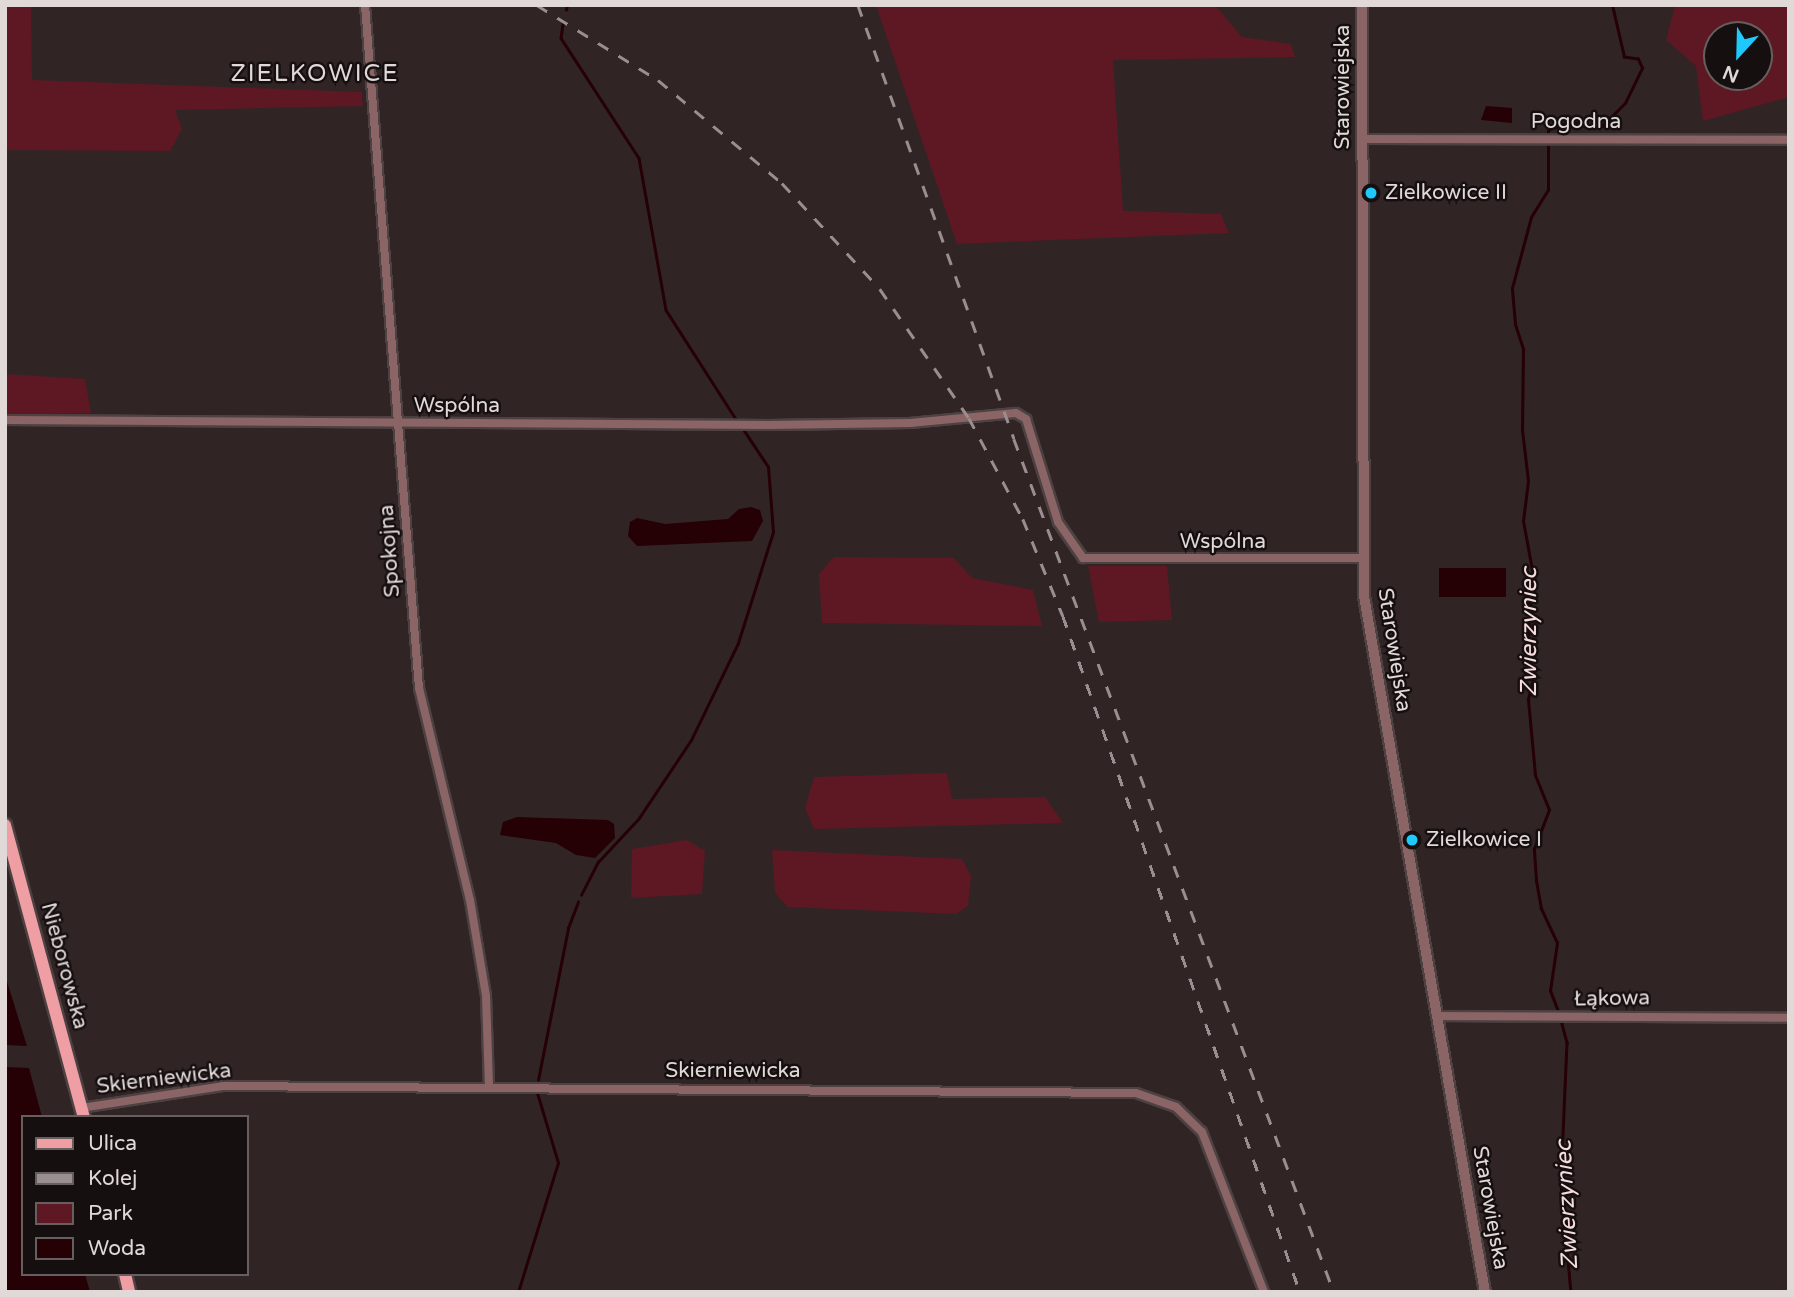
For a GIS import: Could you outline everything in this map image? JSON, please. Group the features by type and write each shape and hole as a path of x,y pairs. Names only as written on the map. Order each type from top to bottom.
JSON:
{"main road":[{"name":"Nieborowska","path":"5,825 83,1112"}],"street":[{"name":"Spokojna","path":"365,5 419,688 473,913 486,996 489,1087"},
{"name":"Starowiejska","path":"1362,5 1363,558 1369,634 1485,1292"},
{"name":"Pogodna","path":"1363,138 1789,140"},
{"name":"Wspólna","path":"5,420 910,423 1021,414 1026,419 1058,522 1083,558 1363,558"},
{"name":"Łąkowa","path":"1436,1016 1789,1018"},
{"name":"Skierniewicka","path":"83,1112 223,1086 860,1089 1156,1097 1176,1107 1202,1132 1264,1292"}],"green space":[{"path":"5,5 31,5 32,80 362,92 363,106 175,110 182,129 170,151 5,150"},
{"path":"876,5 1215,5 1242,37 1291,44 1295,57 1113,60 1123,211 1221,214 1229,233 957,244"},
{"path":"1675,5 1789,5 1789,97 1703,121 1696,66 1666,40"},
{"path":"5,374 85,379 91,413 5,415"},
{"path":"834,557 954,558 972,578 1033,590 1042,626 822,623 819,574"},
{"path":"1088,566 1167,566 1172,620 1099,622"},
{"path":"947,773 952,799 1045,797 1063,823 814,829 805,808 814,777"},
{"path":"687,840 705,851 702,894 631,898 632,849"},
{"path":"772,850 962,859 971,876 968,906 956,914 788,907 775,893"}],"water":[{"path":"1486,106 1512,108 1512,123 1481,120"},
{"path":"751,507 760,510 763,521 752,541 637,546 628,536 630,522 637,518 665,524 728,519 739,509"},
{"path":"1439,568 1506,568 1506,597 1439,597"},
{"path":"517,817 608,820 614,824 615,838 595,858 576,855 556,843 500,835 503,822"},
{"path":"5,975 27,1046 5,1045"},
{"path":"5,1067 29,1068 41,1115 21,1115 21,1276 86,1276 90,1292 5,1292"}],"waterway":[{"path":"566,10 567,5"},
{"name":"Zwierzyniec","path":"1559,1014 1550,991 1557,943 1541,909 1536,880 1534,849 1549,810 1535,775 1528,699 1534,675 1527,658 1532,570 1523,521 1528,481 1522,430 1523,349 1515,324 1512,288 1531,217 1548,190 1548,130 1568,122 1602,126 1625,103 1642,68 1638,59 1624,57 1612,5"},
{"path":"563,24 561,38 639,158 666,310 736,419"},
{"path":"581,895 598,862 639,818 691,740 738,643 773,532 768,467 744,431"},
{"path":"538,1080 568,928 578,902"},
{"name":"Zwierzyniec","path":"1561,1020 1567,1043 1561,1183 1571,1292"},
{"path":"518,1292 558,1163 537,1093"}],"railway":[{"path":"537,5 658,80 782,183 880,289 969,418 1023,519 1063,616 1300,1292"},
{"path":"858,5 1014,439 1334,1292"}],"place":[{"name":"Zielkowice II","path":"1371,193"},
{"name":"Zielkowice I","path":"1412,840"}],"district":[{"name":"ZIELKOWICE","path":"315,74"}]}
